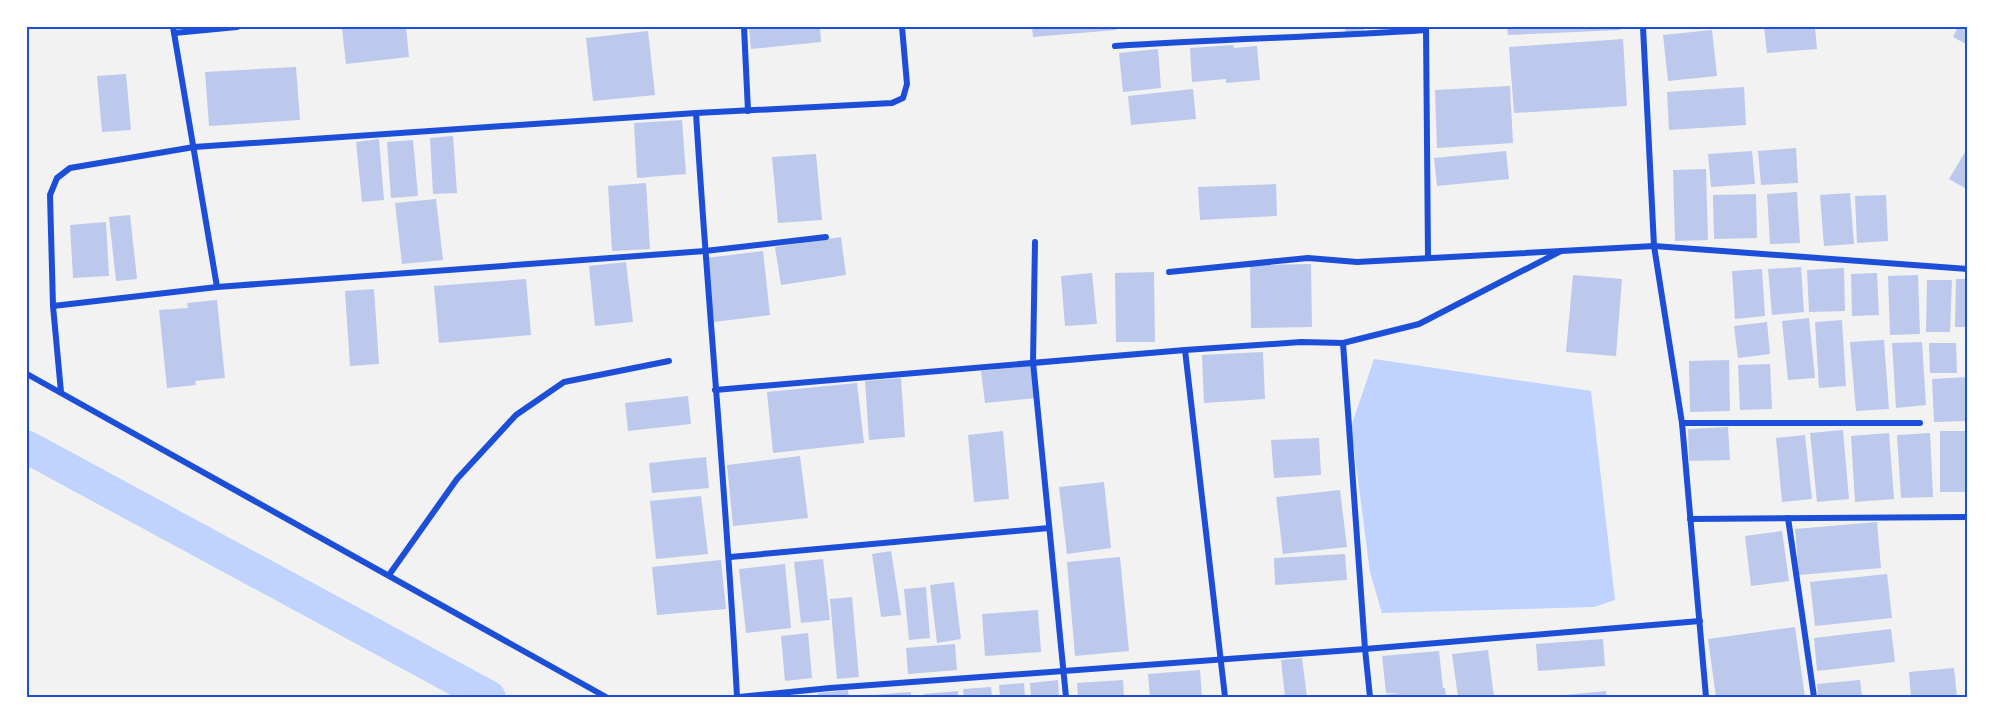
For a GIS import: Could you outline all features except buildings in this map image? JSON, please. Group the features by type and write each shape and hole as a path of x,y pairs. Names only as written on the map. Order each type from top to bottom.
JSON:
{"street":[{"path":"217,287 174,30 237,27"},
{"path":"744,27 748,111"},
{"path":"61,392 52,306 50,195 57,178 70,168 194,147 696,113 892,104 903,98 907,84 902,27"},
{"path":"1643,27 1654,246 1682,423 1706,697"},
{"path":"1115,46 1235,39 1315,38 1426,29 1428,257"},
{"path":"696,113 715,390 730,557 738,697 1700,621"},
{"path":"52,306 217,287 705,252 826,237"},
{"path":"1035,242 1033,362 1066,697"},
{"path":"1169,272 1308,258 1357,262 1654,246 1968,269"},
{"path":"715,390 1185,350 1301,342 1342,343 1419,324 1561,251"},
{"path":"1342,343 1370,697"},
{"path":"1185,350 1225,697"},
{"path":"389,576 457,478 516,415 564,382 669,361"},
{"path":"27,374 606,697"},
{"path":"1682,423 1920,423"},
{"path":"1690,519 1968,517"},
{"path":"1788,518 1814,697"},
{"path":"730,557 1049,528"}],"water":[{"path":"1374,359 1591,391 1615,600 1594,607 1382,613 1370,572 1351,427"}],"waterway":[{"path":"27,447 489,697"}]}
